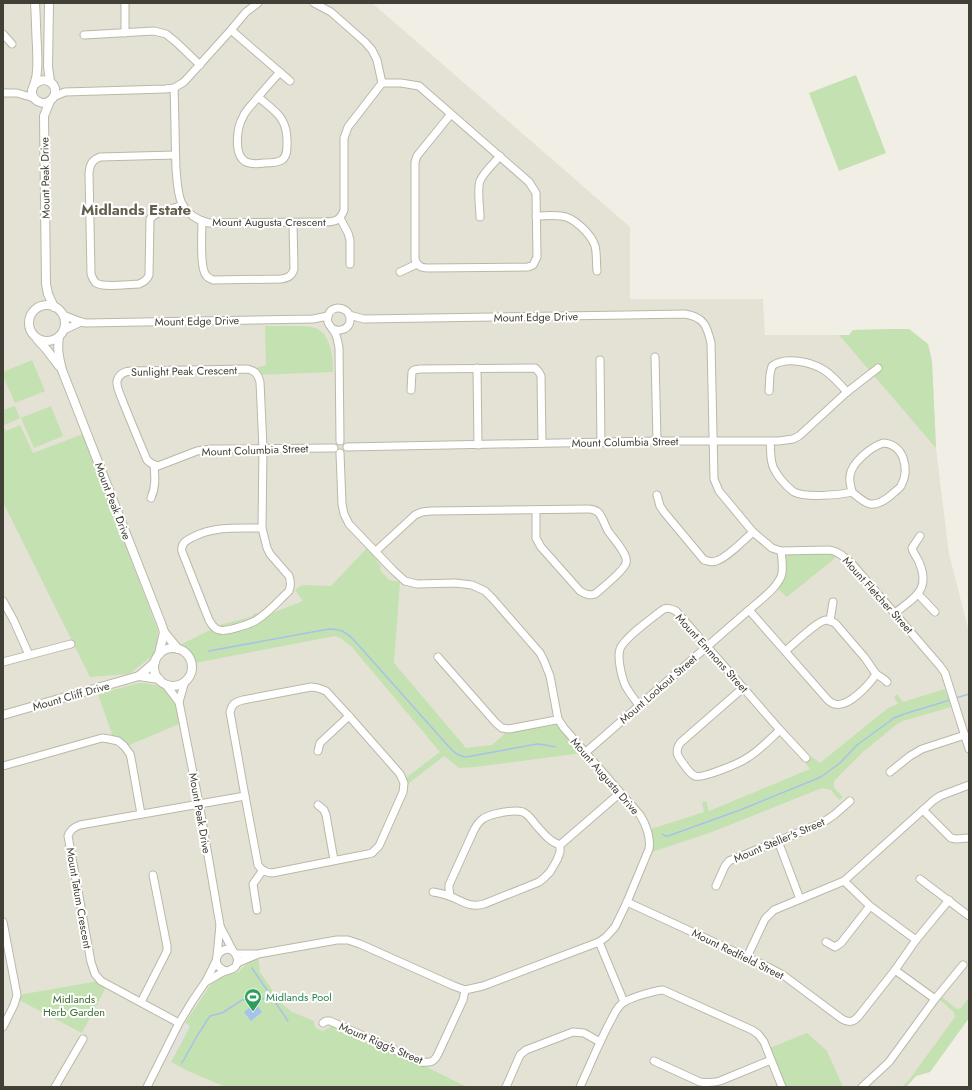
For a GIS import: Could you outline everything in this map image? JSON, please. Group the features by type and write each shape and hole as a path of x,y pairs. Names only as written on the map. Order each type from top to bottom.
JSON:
{"street":[{"name":"Mount Peak Drive","path":"35,3 37,66 32,94 44,116 47,288 54,306 63,315 65,323 61,334 58,356 62,370 164,632 178,649 185,653 189,658 191,664 190,675 185,681 179,702"},
{"name":"Mount Peak Drive","path":"44,116 55,91 48,67 49,3"},
{"path":"125,3 125,33"},
{"path":"3,93 18,93 44,103 65,92 174,88 184,82 246,12 258,3"},
{"path":"314,3 331,12 372,50 377,60 382,83 401,83 419,86 530,182 536,193 536,257 533,265 528,267 423,268 417,264 415,259 415,162 421,150 451,114"},
{"path":"231,30 290,81"},
{"path":"84,34 154,31 166,34 200,65"},
{"path":"3,34 12,44"},
{"path":"258,97 272,108 280,117 286,130 286,156 276,162 250,163 245,161 238,151 238,133 243,115 258,97 280,72"},
{"path":"18,93 34,86 42,80 52,83 65,92"},
{"name":"Mount Augusta Crescent","path":"183,205 192,215 202,222 209,223 332,222 340,218 344,210 344,145 346,133 348,127 382,83"},
{"path":"174,88 177,184 183,205 169,210 159,211 150,219 149,276 147,280 139,284 101,285 96,282 91,274 89,173 91,164 95,159 100,157 176,155"},
{"path":"480,217 480,181 500,156"},
{"path":"536,216 567,217 584,229 592,238 596,250 596,271"},
{"path":"340,218 348,232 350,240 350,264"},
{"path":"202,222 202,263 206,276 213,280 281,279 290,276 294,269 293,223"},
{"path":"400,272 417,264"},
{"name":"Mount Peak Drive","path":"47,288 37,308 31,314 29,323 30,331 62,370"},
{"path":"37,308 45,305 54,306"},
{"name":"Mount Edge Drive","path":"63,315 81,322 313,319 328,316 332,310 340,308 347,311 349,315 364,319 693,315 705,324 709,331 711,343 713,441"},
{"path":"339,348 350,320 349,315"},
{"path":"328,316 327,321 331,327 339,348 340,441"},
{"name":"Mount Edge Drive","path":"313,319 338,331 364,319"},
{"name":"Mount Edge Drive","path":"61,334 81,322"},
{"path":"35,337 42,341 47,341 52,340 61,334"},
{"path":"655,357 657,442"},
{"path":"600,360 601,443"},
{"path":"769,391 772,366 780,361 790,361 815,365 836,379 848,392"},
{"path":"411,390 411,374 414,370 532,367 537,369 541,376 542,444"},
{"path":"477,368 478,445"},
{"name":"Mount Columbia Street","path":"346,447 713,441 770,442 787,440 799,436 848,392 878,368"},
{"name":"Sunlight Peak Crescent","path":"154,465 148,460 118,388 117,382 119,378 122,373 127,371 248,369 256,372 259,376 260,382 263,448"},
{"path":"340,441 345,443 346,447 345,451 340,453 336,452 334,448 336,443 340,441"},
{"path":"713,441 714,479 716,485 723,496 753,532 772,548 781,551"},
{"path":"770,442 774,469 785,484 795,492 801,494 832,495 852,492 866,503 872,504 880,503 886,500 900,487 903,479 905,464 899,450 894,445 883,443 877,445 861,458 851,470 850,477 852,492"},
{"path":"262,528 223,528 198,535 183,543 183,554 209,620 213,627 217,630 228,630 253,622 289,591 291,587 291,580 289,576 270,554 267,548 262,528 263,448"},
{"name":"Mount Columbia Street","path":"154,465 158,466 204,449 334,448"},
{"name":"Mount Augusta Drive","path":"340,453 342,504 344,514 352,527 402,578 410,583 464,584 472,585 485,591 540,653 550,676 558,719 567,732 642,818 646,826 650,844 648,854 615,927 606,937 599,942 483,986 465,990"},
{"path":"151,498 154,491 155,480 154,465"},
{"path":"657,495 660,506 664,512 704,560 715,562 722,559 753,532"},
{"path":"376,552 408,520 422,512 589,509 597,511 600,514 608,530 625,554 627,559 622,571 595,594 585,595 537,541 536,510"},
{"path":"895,613 918,594 921,589 923,575 919,561 912,551 912,548 920,536"},
{"name":"Mount Fletcher Street","path":"781,551 829,550 838,552 853,565 945,673 969,749"},
{"name":"Mount Lookout Street","path":"586,752 775,586 781,578 781,551"},
{"path":"918,594 935,612"},
{"path":"3,601 14,621 28,655"},
{"path":"830,621 833,602"},
{"name":"Mount Emmons Street","path":"639,705 627,690 624,682 619,656 620,648 631,636 661,611 669,608 676,611 706,647 806,758"},
{"path":"749,610 827,699 835,704 847,702 866,687 876,674"},
{"path":"785,651 817,624 826,620 830,621 835,623 866,658 876,674 884,678 887,682"},
{"path":"159,679 154,671 155,662 159,654 164,632"},
{"path":"3,662 71,644"},
{"path":"159,654 165,650 178,649"},
{"path":"438,657 502,728 509,729 558,719"},
{"name":"Mount Cliff Drive","path":"139,676 155,662"},
{"name":"Mount Cliff Drive","path":"3,715 139,676 159,679"},
{"name":"Mount Peak Drive","path":"159,679 166,685 179,702 199,803 220,925 216,959"},
{"path":"166,685 176,686 185,681"},
{"path":"311,687 326,691 400,774 404,783 404,788 377,848 368,854 272,873 265,872 258,865 245,796 230,712 232,706 235,702 243,700 311,687"},
{"path":"743,688 680,743 677,748 678,757 691,773 697,776 703,776 744,760 752,755 780,730"},
{"path":"318,751 318,746 320,743 349,716"},
{"path":"890,772 910,756 922,749 965,735"},
{"path":"3,766 102,738 114,740 124,746 131,758 141,814"},
{"path":"747,957 765,919 769,914 781,907 844,881 934,800 940,796 969,785"},
{"path":"433,892 450,896 465,903 477,905 484,904 539,882 550,872 554,865 560,852 560,845 620,793"},
{"name":"Mount Tatum Crescent","path":"179,1023 101,981 95,974 68,836 73,828 80,825 245,796"},
{"name":"Mount Steller's Street","path":"716,886 725,866 729,861 822,823 850,801"},
{"path":"318,805 324,810 326,815 334,860"},
{"path":"923,810 951,838 969,838"},
{"path":"450,896 448,889 449,885 474,830 478,822 488,816 506,812 523,812 550,839 560,845"},
{"path":"778,841 800,899"},
{"path":"258,910 253,884 263,870"},
{"path":"141,1002 167,946 154,875"},
{"path":"920,878 969,916"},
{"path":"844,881 870,906 916,940"},
{"name":"Mount Redfield Street","path":"627,902 783,975 842,1019 851,1022 858,1017 895,970 916,940 949,900"},
{"path":"826,942 835,947 841,943 870,906"},
{"path":"3,924 17,995 3,1028"},
{"name":"Mount Peak Drive","path":"220,925 238,958 237,963"},
{"path":"206,981 235,968 237,963 258,954 337,940 348,940 465,990"},
{"path":"599,942 624,1002"},
{"path":"147,1087 179,1023 206,981 219,952 228,949 234,952 258,954"},
{"path":"216,959 218,966 226,971"},
{"path":"862,1087 889,1062 963,965"},
{"path":"895,970 936,999"},
{"name":"Mount Rigg's Street","path":"323,1023 330,1021 421,1062 431,1062 438,1054 463,1000 465,990"},
{"path":"580,1087 600,1042 618,1008 624,1002 645,994 663,990 758,1034 762,1039 782,1087"},
{"path":"506,1087 520,1056 526,1050 572,1032 584,1033 600,1042"},
{"path":"55,1087 83,1038"},
{"path":"654,1061 700,1082 712,1083 771,1060"}],"shaded area":[{"name":"Midlands Estate","path":"3,3 372,3 630,227 630,299 763,299 765,335 849,335 853,330 909,329 928,344 932,361 936,448 949,554 969,632 969,1018 930,1072 916,1076 906,1087 3,1087"},
{"path":"3,336 12,339 3,352"},
{"path":"185,1023 190,1026 172,1060 166,1057"}],"green space":[{"path":"856,75 886,153 839,171 809,93"},
{"path":"265,326 307,326 321,331 328,340 333,363 333,372 256,375 251,369 266,365"},
{"path":"909,329 928,344 932,361 936,448 839,335 849,335 853,330"},
{"path":"32,360 45,391 15,403 3,376 3,372"},
{"path":"15,406 20,418 5,425 3,420 3,410"},
{"path":"51,406 63,436 34,448 21,418"},
{"path":"3,425 6,431 20,425 33,453 83,434 158,631 156,651 151,657 129,674 90,677 3,502"},
{"path":"367,548 381,566 380,570 389,580 400,582 394,663 466,748 492,745 509,730 555,721 582,753 459,768 444,756 404,787 403,780 440,752 352,647 342,639 335,636 195,663 190,655 180,645 220,625 250,617 256,613 262,617 303,601 295,590 302,585 331,586"},
{"path":"836,551 840,554 787,597 776,587 781,553"},
{"path":"139,683 155,685 169,693 176,705 179,724 127,746 113,737 98,694"},
{"path":"945,689 951,707 903,721 864,751 834,781 834,788 843,797 839,800 831,790 822,788 712,832 649,853 648,830 704,812 702,802 706,801 709,811 810,769 803,760 809,755 820,763 888,708 898,704 894,697 897,694 903,702"},
{"path":"258,957 260,972 281,1003 292,1012 314,1021 315,1027 318,1029 323,1031 333,1025 412,1060 467,1087 226,1087 190,1072 171,1062 190,1026 185,1023 211,984 221,978 238,972 250,961"},
{"name":"Midlands Herb Garden","path":"98,981 106,987 82,1033 19,1000 19,995"},
{"path":"942,997 957,1009 961,1008 969,998 969,1018 930,1072 916,1076 906,1087 902,1087 909,1080 955,1017 954,1012 939,999"},
{"path":"807,1033 827,1051 843,1087 783,1087 767,1049"}],"water":[{"name":"Midlands Pool","path":"255,1003 262,1012 251,1021 244,1012"}],"waterway":[{"path":"209,651 336,629 344,632 353,639 457,754 466,757 537,744 555,747"},
{"path":"956,698 969,694"},
{"path":"662,834 668,836 740,810 821,777 840,763 857,745 894,718 950,700"},
{"path":"252,968 288,1021"},
{"path":"182,1063 210,1016 222,1013 242,1000 272,998"}],"place":[{"name":"Midlands Pool","path":"253,1012"}],"district":[{"name":"Midlands Estate","path":"136,210"}]}
